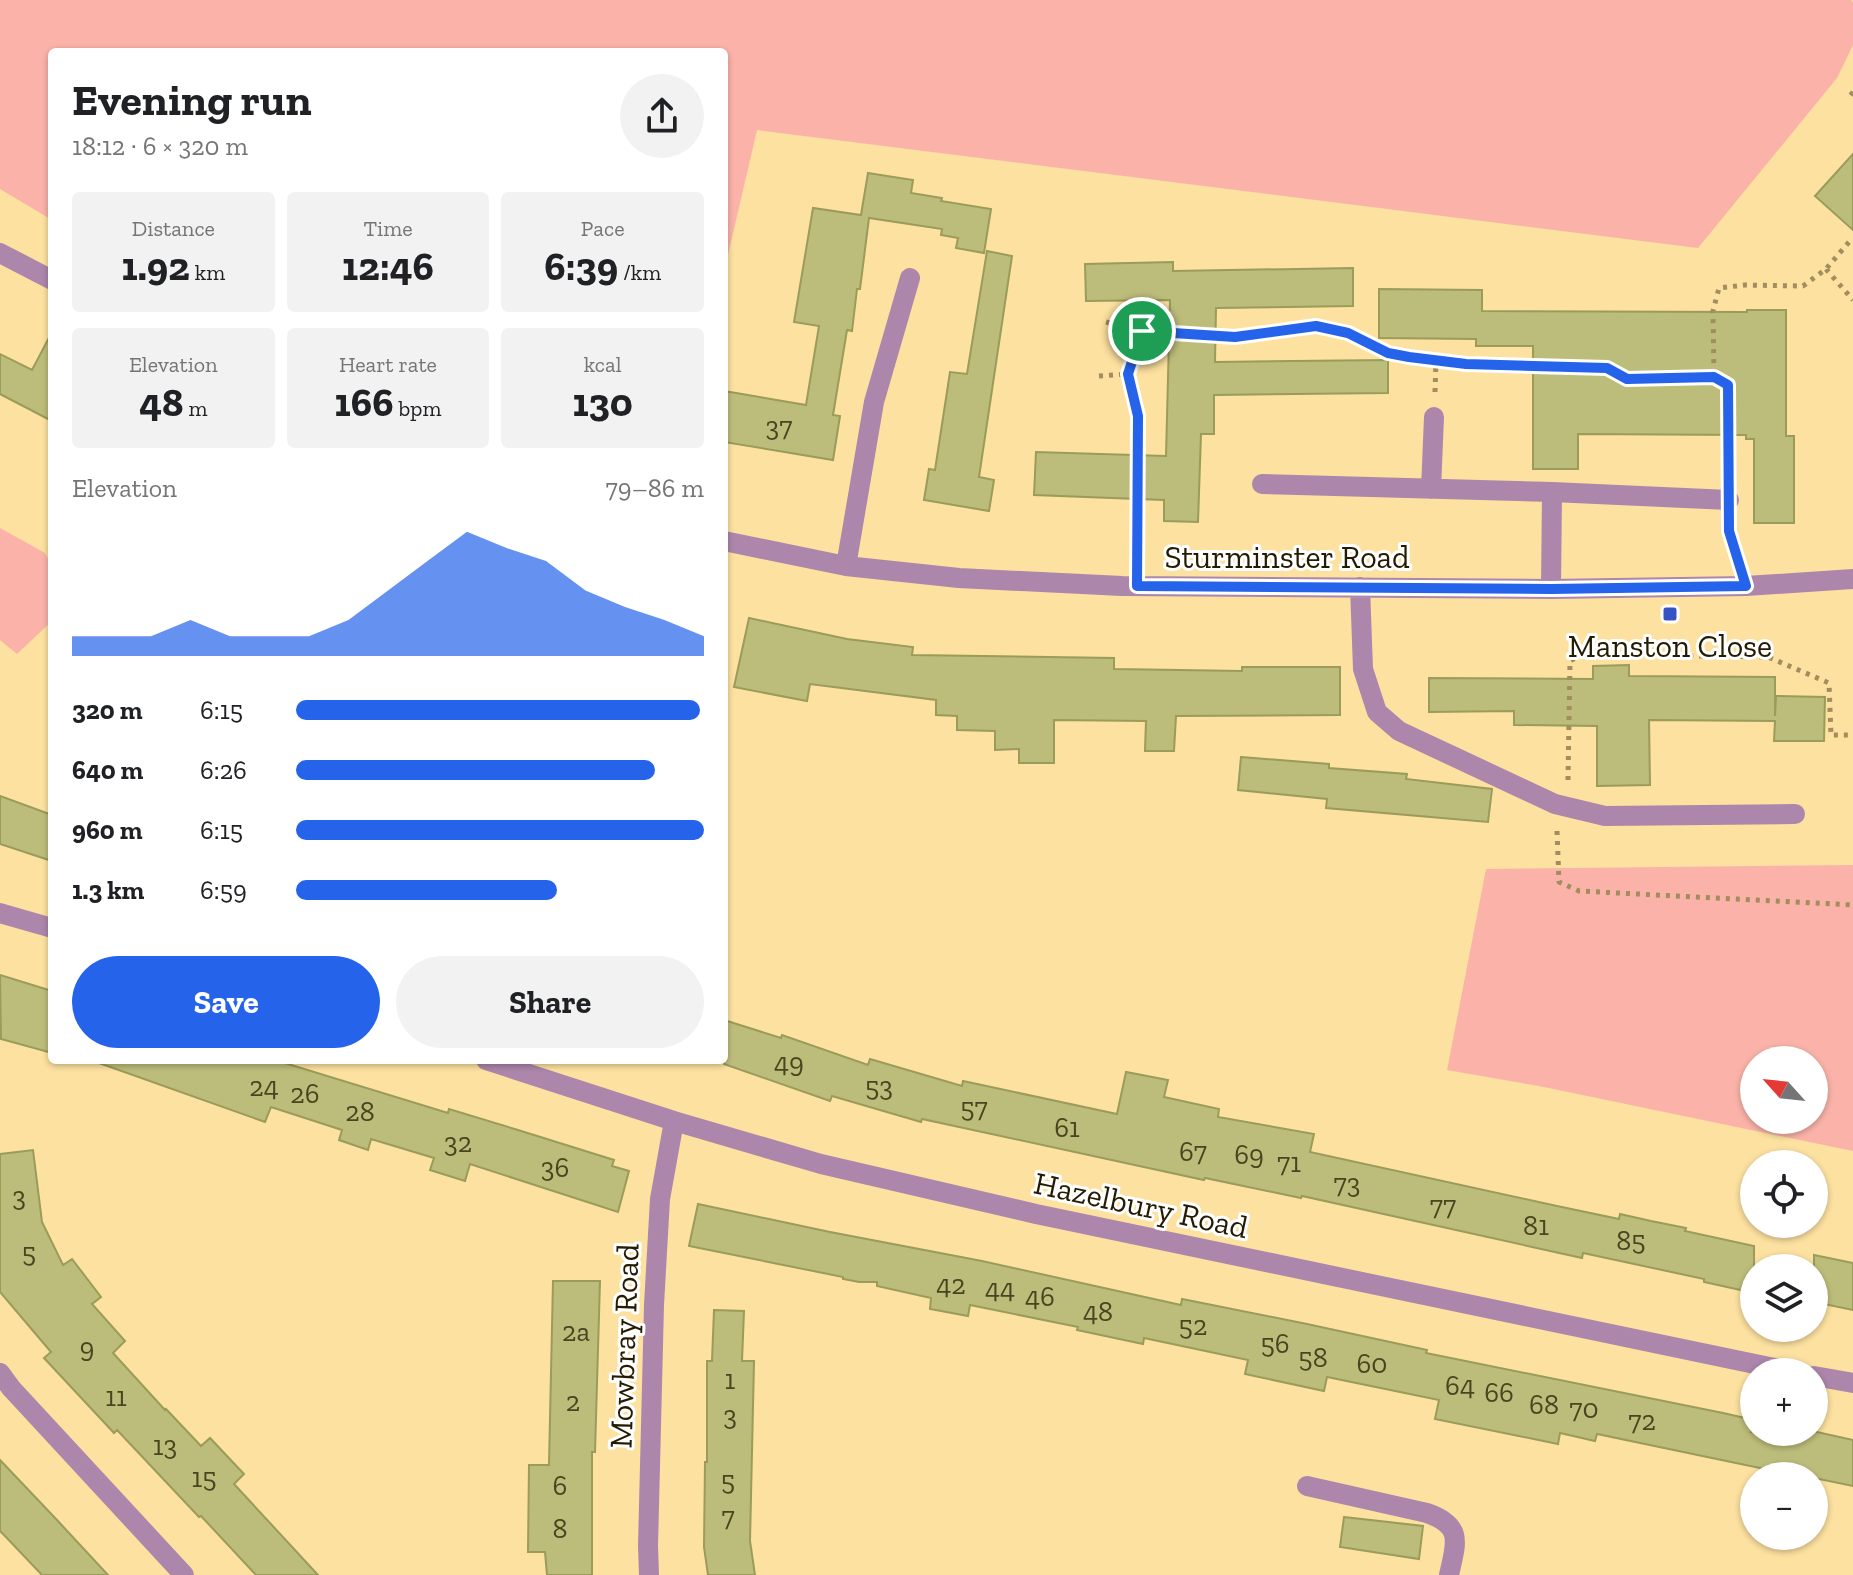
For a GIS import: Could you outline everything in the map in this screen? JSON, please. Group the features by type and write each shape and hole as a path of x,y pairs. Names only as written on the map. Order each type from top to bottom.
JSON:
{"street":[{"path":"0,253 48,278"},
{"path":"846,566 874,402 910,278"},
{"path":"1431,489 1434,417"},
{"path":"1262,484 1729,500"},
{"path":"1551,589 1552,492"},
{"name":"Sturminster Road","path":"728,542 846,566 959,578 1137,586 1551,589 1746,586 1853,579"},
{"path":"1360,587 1363,669 1377,712 1399,731 1561,805 1605,816 1795,814"},
{"path":"0,913 48,927"},
{"name":"Hazelbury Road","path":"498,1064 674,1121 821,1164 1036,1214 1740,1361"},
{"name":"Mowbray Road","path":"649,1575 655,1275 660,1199 674,1121"},
{"path":"0,1373 184,1575"},
{"path":"1828,1379 1853,1383"},
{"path":"1307,1486 1441,1518 1452,1527 1455,1545 1449,1575"}],"path":[{"path":"1853,92 1850,96 1853,99"},
{"path":"1714,377 1713,311 1719,288 1803,286 1826,269 1852,241"},
{"path":"1826,269 1853,300"},
{"path":"1106,322 1142,331 1235,337 1316,326 1348,333 1388,353 1409,357 1466,364 1607,368 1627,379 1714,377 1728,385 1729,531 1746,586"},
{"path":"1137,586 1138,416 1128,374 1142,331"},
{"path":"1099,376 1128,374"},
{"path":"1853,735 1831,735 1829,683 1768,657 1583,654 1570,661 1559,882 1579,891 1853,905"}],"shaded area":[{"path":"0,0 1853,2 1853,45 1837,78 1698,248 757,130 728,255 728,48 48,48 48,218 0,189"},
{"path":"0,528 45,553 48,559 48,625 17,654 0,640"},
{"path":"1853,865 1853,1151 1771,1134 1828,1134 1828,1046 1740,1046 1740,1128 1447,1070 1486,869"}],"building":[{"path":"1853,154 1853,230 1815,196"},
{"path":"868,173 913,180 911,193 991,209 984,253 956,248 958,238 941,235 942,229 869,218 860,289 857,289 852,331 847,330 833,415 840,416 833,460 728,443 728,392 806,405 819,326 794,322 813,208 861,215"},
{"path":"987,251 1012,256 979,477 994,480 989,511 924,500 929,469 935,470 950,372 967,374"},
{"path":"1173,262 1173,271 1353,268 1353,306 1216,308 1215,362 1388,360 1388,393 1214,395 1214,434 1201,434 1198,522 1164,521 1164,500 1034,495 1036,452 1166,456 1170,300 1086,301 1085,264"},
{"path":"1379,289 1482,290 1482,311 1786,310 1786,436 1794,436 1794,523 1754,523 1754,439 1746,439 1746,435 1578,434 1578,469 1533,469 1533,346 1476,346 1476,339 1379,338"},
{"path":"48,340 48,419 0,394 0,354 32,370"},
{"path":"749,618 847,639 913,647 912,655 1114,658 1114,669 1242,671 1242,667 1340,667 1340,715 1176,716 1174,751 1145,751 1146,721 1054,720 1054,763 1019,763 1019,749 995,750 995,731 957,730 957,716 936,715 936,700 810,684 807,701 734,687"},
{"path":"1629,665 1629,676 1775,677 1775,716 1776,696 1825,697 1824,741 1774,741 1775,721 1649,720 1650,785 1597,786 1597,726 1514,725 1514,711 1429,712 1429,678 1593,679 1593,666"},
{"path":"1241,757 1329,764 1329,768 1407,774 1406,779 1492,789 1488,822 1326,808 1327,799 1238,790"},
{"path":"0,796 48,814 48,860 0,844"},
{"path":"0,975 48,990 48,1052 1,1039"},
{"path":"728,1021 781,1038 782,1035 868,1065 870,1059 962,1086 963,1081 1117,1114 1126,1072 1168,1080 1164,1097 1219,1109 1218,1117 1314,1134 1310,1152 1619,1219 1620,1214 1686,1228 1685,1231 1754,1246 1754,1254 1740,1254 1740,1290 1583,1253 1582,1258 1302,1196 1204,1180 922,1119 921,1122 832,1096 830,1101 724,1064 728,1064"},
{"path":"102,1064 288,1064 614,1160 612,1166 629,1171 618,1212 470,1164 465,1181 430,1170 434,1158 371,1139 368,1150 339,1140 342,1130 271,1107 265,1122"},
{"path":"33,1150 42,1222 63,1265 72,1259 101,1297 92,1304 125,1341 113,1353 201,1446 210,1438 244,1474 234,1484 318,1575 256,1575 44,1358 51,1352 0,1292 0,1154"},
{"path":"698,1204 1181,1305 1182,1299 1307,1324 1427,1350 1426,1353 1740,1417 1740,1446 1828,1446 1828,1434 1853,1440 1853,1486 1828,1481 1828,1462 1740,1464 1597,1434 1595,1441 1560,1433 1558,1444 1435,1419 1439,1400 1327,1377 1324,1391 1245,1374 1248,1360 1144,1338 1143,1344 970,1305 968,1316 930,1309 931,1298 877,1286 877,1282 843,1279 689,1246"},
{"path":"1828,1258 1853,1263 1853,1310 1828,1305"},
{"path":"553,1281 600,1281 595,1452 592,1452 592,1575 547,1575 545,1552 528,1552 529,1465 549,1465"},
{"path":"714,1310 744,1311 742,1361 754,1361 750,1541 755,1575 708,1575 704,1547 707,1361 712,1361"},
{"path":"0,1460 108,1575 42,1575 0,1531"},
{"path":"1344,1517 1423,1526 1419,1559 1340,1547"}],"place":[{"name":"Manston Close","path":"1670,614"}],"route":[{"path":"1316,326 1348,333 1388,353 1409,357 1466,364 1607,368 1627,379 1714,377 1728,385 1729,531 1746,586 1551,589 1137,586 1138,416 1128,374 1142,331 1235,337 1316,326"}]}
